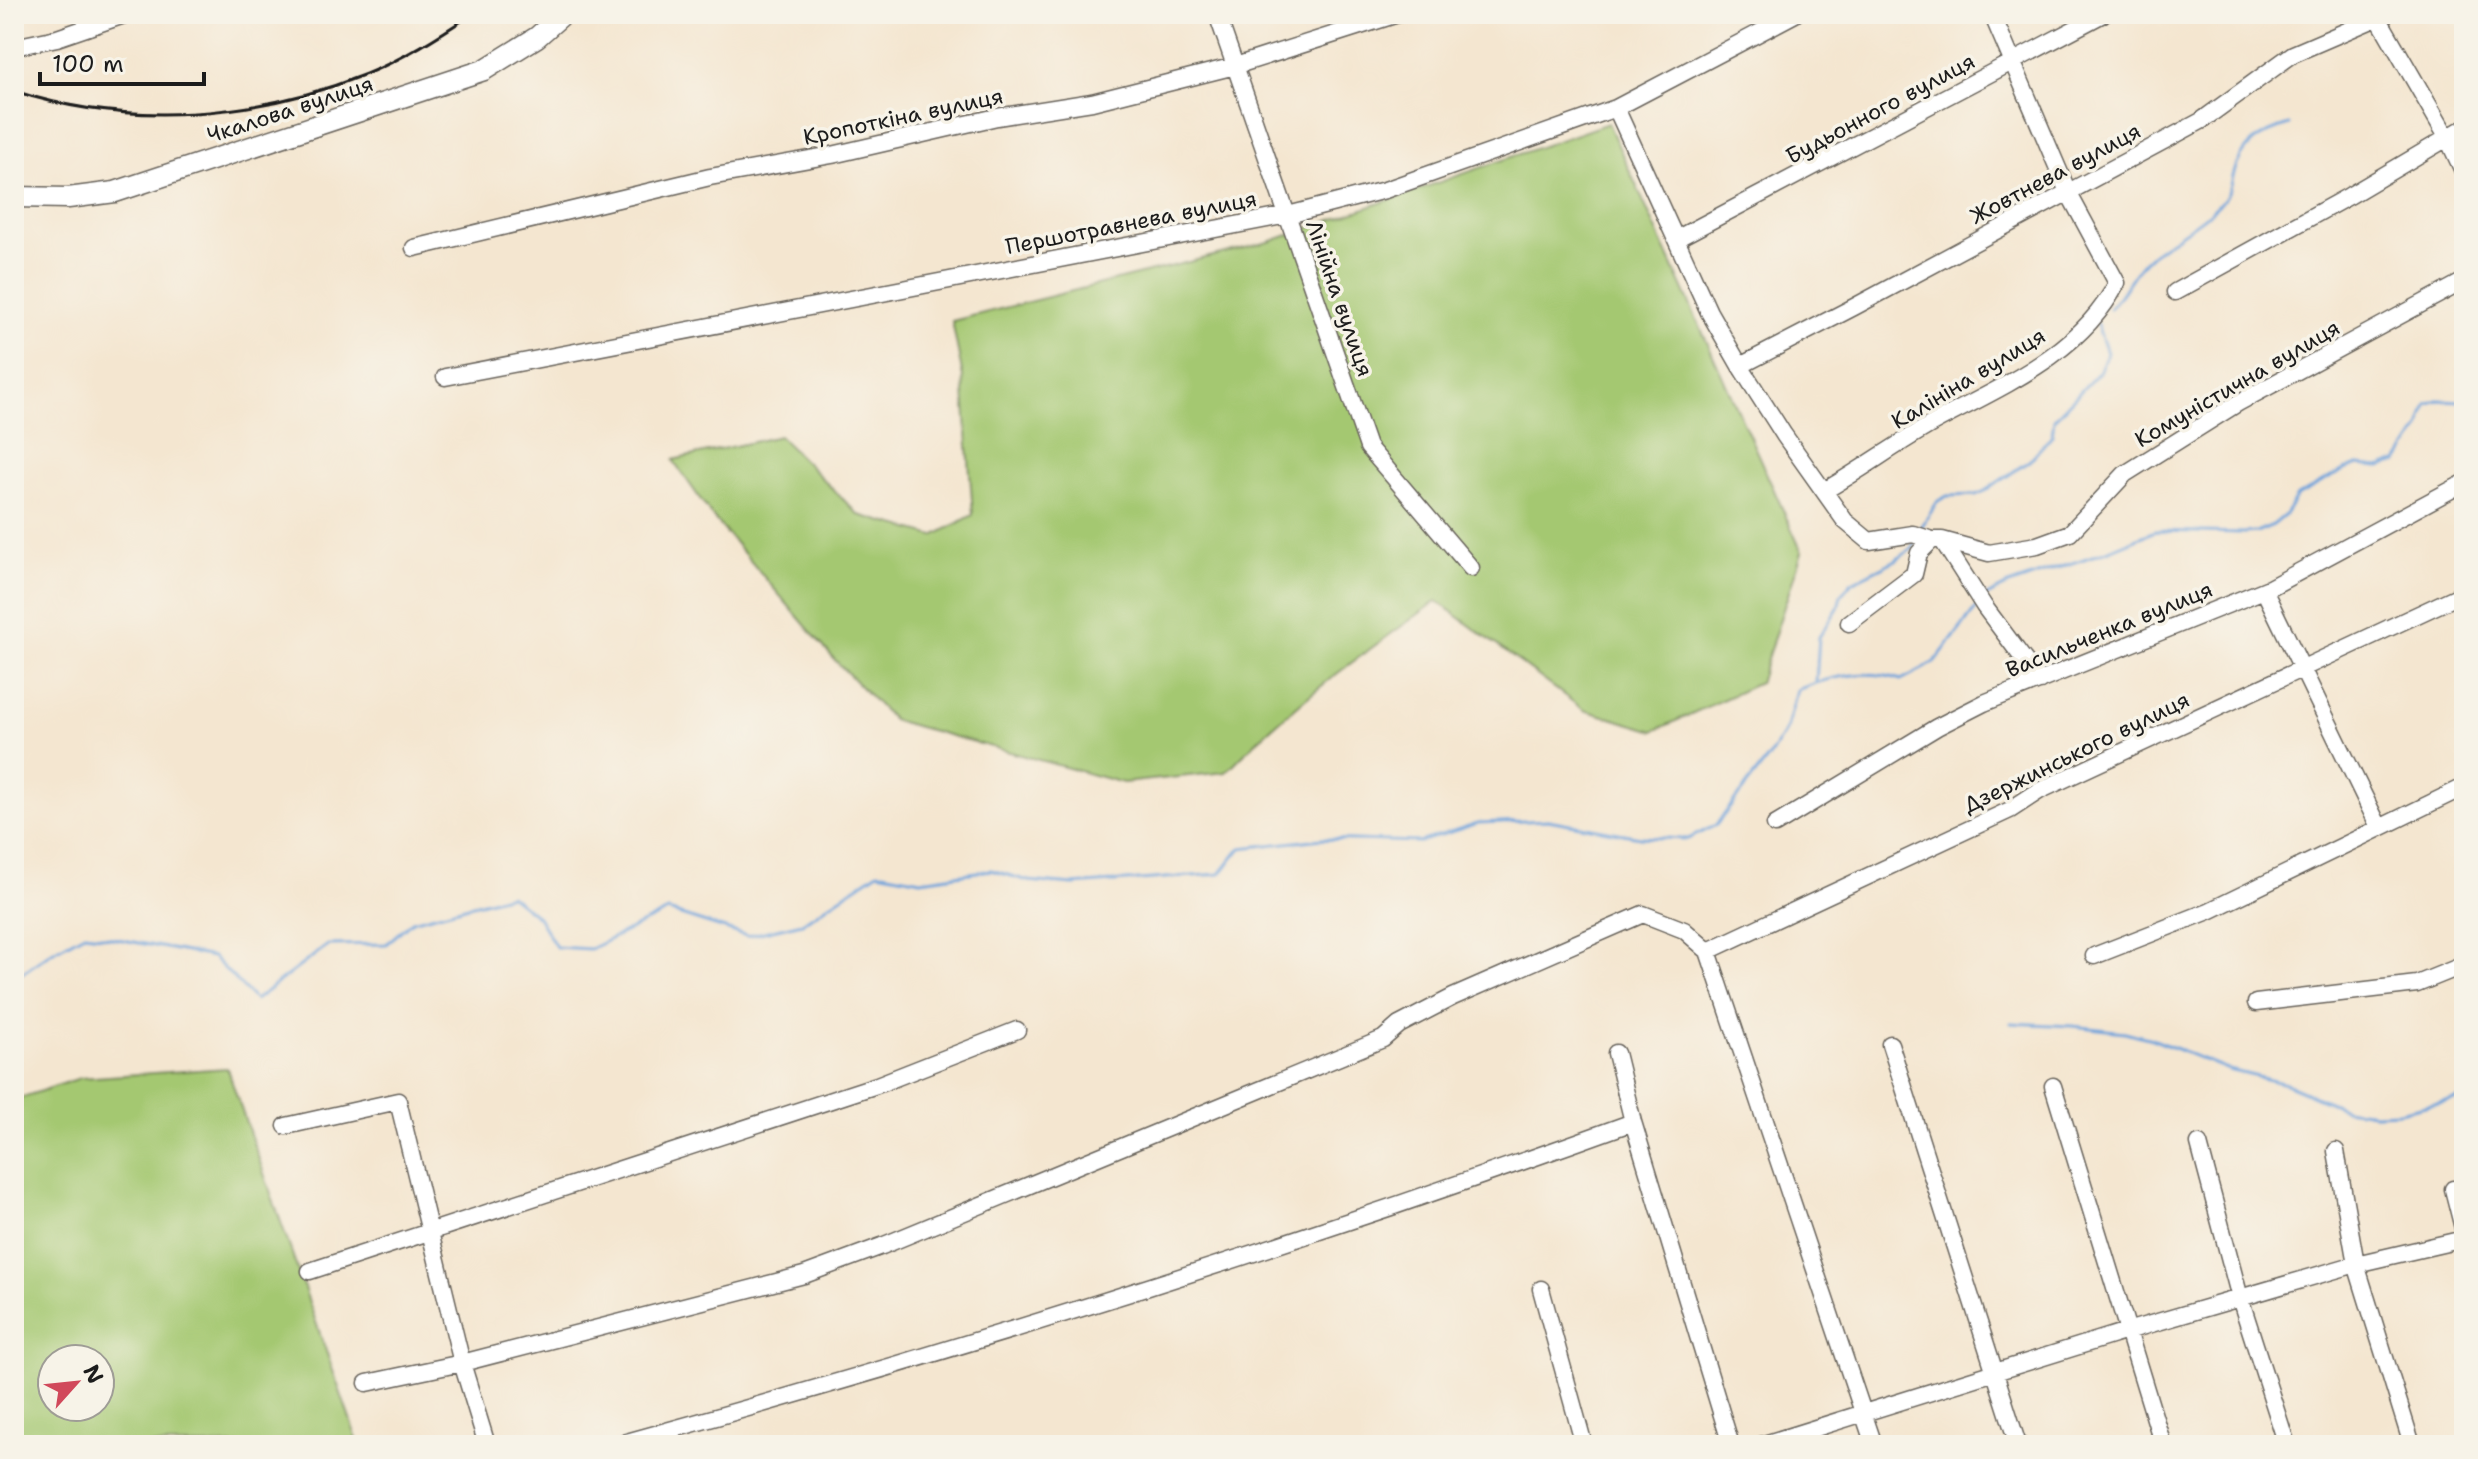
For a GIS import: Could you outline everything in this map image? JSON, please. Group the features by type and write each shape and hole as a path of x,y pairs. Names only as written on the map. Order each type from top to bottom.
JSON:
{"main road":[{"name":"Чкалова вулиця","path":"14,197 68,198 115,192 484,70 537,37 563,14"}],"street":[{"path":"14,47 57,38 127,14"},
{"name":"Лінійна вулиця","path":"1217,14 1368,447 1471,568"},
{"name":"Кропоткіна вулиця","path":"414,248 586,209 679,184 832,155 997,117 1092,102 1235,66 1398,14"},
{"name":"Першотравнева вулиця","path":"445,377 1288,215 1385,190 1616,108 1795,14"},
{"path":"1992,14 2068,192"},
{"name":"Будьонного вулиця","path":"1676,239 2103,14"},
{"path":"2380,15 2464,173"},
{"name":"Жовтнева вулиця","path":"1740,366 2201,121 2293,54 2380,15"},
{"path":"1616,108 1709,312 1784,435 1845,521 1869,541 1927,538"},
{"path":"2175,292 2464,128"},
{"name":"Калініна вулиця","path":"1824,491 1938,420 1977,402 2052,355 2105,307 2117,283 2068,192"},
{"name":"Комуністична вулиця","path":"1927,538 1989,553 2037,545 2070,533 2125,474 2137,466 2238,403 2464,281"},
{"name":"Васильченка вулиця","path":"1775,825 1937,727 1984,703 2264,590 2464,483"},
{"path":"1849,623 1914,574 1919,553 1927,538"},
{"path":"1927,538 1984,606 2040,681"},
{"path":"2264,590 2379,827"},
{"name":"Дзержинського вулиця","path":"1708,951 2010,810 2039,791 2302,666 2464,593"},
{"path":"2094,956 2209,911 2464,787"},
{"path":"367,1383 462,1363 804,1275 843,1261 1383,1039 1399,1025 1453,997 1643,914 1684,930 1708,951 1874,1445"},
{"path":"2256,1003 2417,984 2464,965"},
{"path":"310,1271 431,1234 877,1085 1017,1030"},
{"path":"1890,1044 2018,1445"},
{"path":"1616,1053 1633,1122 1731,1445"},
{"path":"2053,1086 2163,1445"},
{"path":"286,1126 398,1101 462,1363 487,1445"},
{"path":"616,1445 790,1397 1089,1305 1413,1202 1633,1122"},
{"path":"2199,1144 2240,1298 2287,1445"},
{"path":"2336,1151 2356,1264 2412,1445"},
{"path":"2453,1189 2464,1232"},
{"path":"1761,1445 2127,1331 2356,1264 2464,1239"},
{"path":"1541,1289 1584,1445"}],"green space":[{"path":"1608,123 1802,552 1759,683 1654,731 1584,710 1437,601 1301,702 1226,772 1123,783 893,720 834,659 712,516 673,460 779,436 859,515 934,536 973,515 963,377 952,321 1269,242"},
{"path":"227,1068 359,1445 14,1445 14,1100 80,1078"}],"waterway":[{"path":"2109,309 2144,262 2224,199 2247,148 2269,132 2289,125"},
{"path":"1920,529 1938,501 1947,496 1976,495 1985,491 2029,461 2052,435 2054,419 2099,372 2107,353 2097,324"},
{"path":"1985,597 2006,586 2155,531 2256,532 2284,516 2297,496 2344,470 2358,465 2380,467 2398,462 2420,428 2427,404 2438,400 2464,401"},
{"path":"1816,682 1819,637 1838,608 1841,595 1852,582 1896,560 1912,548 1915,540"},
{"path":"14,972 22,973 84,934 102,936 213,957 255,1000 328,945 386,944 412,921 510,895 538,917 556,947 590,949 668,911 747,936 802,923 878,872 921,880 991,870 1028,881 1073,885 1220,874 1241,848 1322,839 1420,842 1478,823 1548,820 1640,837 1688,839 1716,825 1769,757 1787,728 1797,690 1822,681 1862,674 1901,680 1934,663 1978,606"},
{"path":"2011,1023 2125,1032 2152,1039 2229,1070 2286,1084 2345,1109 2399,1112 2464,1097"}],"railway":[{"path":"14,91 58,103 146,114 236,109 280,101 366,74 434,39 472,14"}]}
